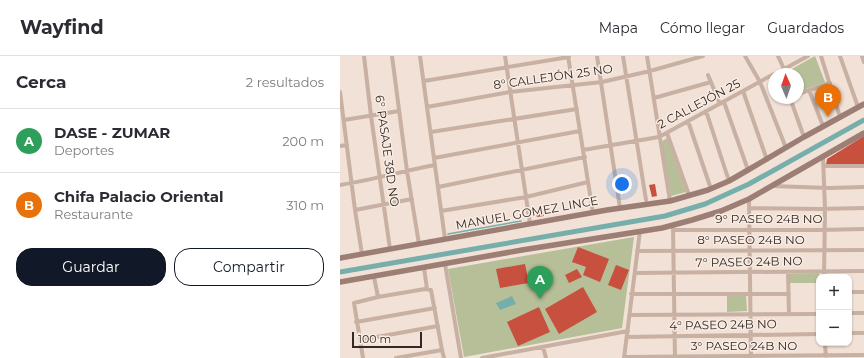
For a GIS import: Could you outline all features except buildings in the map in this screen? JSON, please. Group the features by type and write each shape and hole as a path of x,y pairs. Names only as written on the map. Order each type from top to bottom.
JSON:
{"main road":[{"name":"MANUEL GOMEZ LINCE","path":"340,258 620,208 670,201 712,189 767,160 823,126 864,104"},
{"path":"340,282 640,231 673,227 721,212 749,199 864,133"}],"street":[{"name":"6° PASAJE 38D NO","path":"364,56 390,249"},
{"path":"392,56 407,171 419,244"},
{"path":"420,56 445,240"},
{"path":"505,56 530,224"},
{"path":"597,56 620,208"},
{"path":"623,56 646,200"},
{"path":"647,56 670,201"},
{"name":"8° CALLEJÓN 25 NO","path":"427,107 510,92 602,82 650,71 703,56"},
{"path":"745,56 760,82 786,148"},
{"path":"778,56 781,68"},
{"name":"2 CALLEJÓN 25","path":"787,68 808,56"},
{"path":"821,56 840,117"},
{"path":"840,56 858,107"},
{"path":"862,56 864,62"},
{"path":"424,81 568,57 593,213"},
{"path":"708,75 710,82 722,103 748,170"},
{"name":"2 CALLEJÓN 25","path":"583,150 659,137 768,77"},
{"path":"654,98 710,82"},
{"path":"804,92 830,83"},
{"path":"810,90 823,126"},
{"path":"743,91 767,160"},
{"path":"340,92 362,254"},
{"path":"792,104 804,137"},
{"path":"430,132 577,109"},
{"path":"344,120 399,111"},
{"path":"706,111 729,181"},
{"path":"688,121 712,189"},
{"path":"434,158 580,131"},
{"path":"667,132 689,195"},
{"path":"340,146 347,145"},
{"path":"438,187 585,157"},
{"path":"823,157 825,209 824,271"},
{"path":"340,185 435,166"},
{"path":"824,166 864,166"},
{"path":"441,211 526,197 588,182"},
{"path":"771,186 824,188 864,187"},
{"path":"355,210 412,199"},
{"path":"749,199 751,357"},
{"path":"749,208 864,208"},
{"path":"673,227 675,357"},
{"name":"9° PASEO 24B NO","path":"673,227 749,229 864,229"},
{"path":"624,357 640,231"},
{"name":"8° PASEO 24B NO","path":"637,251 864,250"},
{"path":"445,264 460,358"},
{"path":"424,268 427,289"},
{"name":"7° PASEO 24B NO","path":"634,273 864,271"},
{"path":"788,272 789,314"},
{"path":"374,277 378,297"},
{"path":"363,358 354,303 378,297 427,289 431,290 444,358"},
{"path":"852,292 864,292"},
{"path":"631,294 789,294"},
{"path":"356,322 435,308"},
{"path":"852,313 864,313"},
{"path":"630,315 816,314"},
{"path":"360,340 438,326"},
{"path":"482,358 628,332"},
{"path":"852,334 864,333"},
{"name":"4° PASEO 24B NO","path":"627,337 816,334"},
{"path":"825,346 826,357"},
{"path":"543,347 546,358"},
{"path":"396,358 442,350"},
{"name":"3° PASEO 24B NO","path":"624,357 826,357 864,355"}],"green space":[{"path":"815,56 825,82 804,90 804,68 794,68"},
{"path":"667,138 686,192 671,196 661,142"},
{"path":"634,237 622,328 464,357 448,269"},
{"path":"819,273 816,274 816,283 790,283 790,274"},
{"path":"746,295 747,311 727,312 727,296"}],"water":[{"path":"512,296 516,304 500,310 496,303"}],"waterway":[{"path":"340,272 665,216 705,204 749,184 864,120"},
{"path":"448,234 521,221"}],"place":[{"name":"Chifa Palacio Oriental","path":"828,117"},
{"name":"DASE - ZUMAR","path":"540,299"}]}
